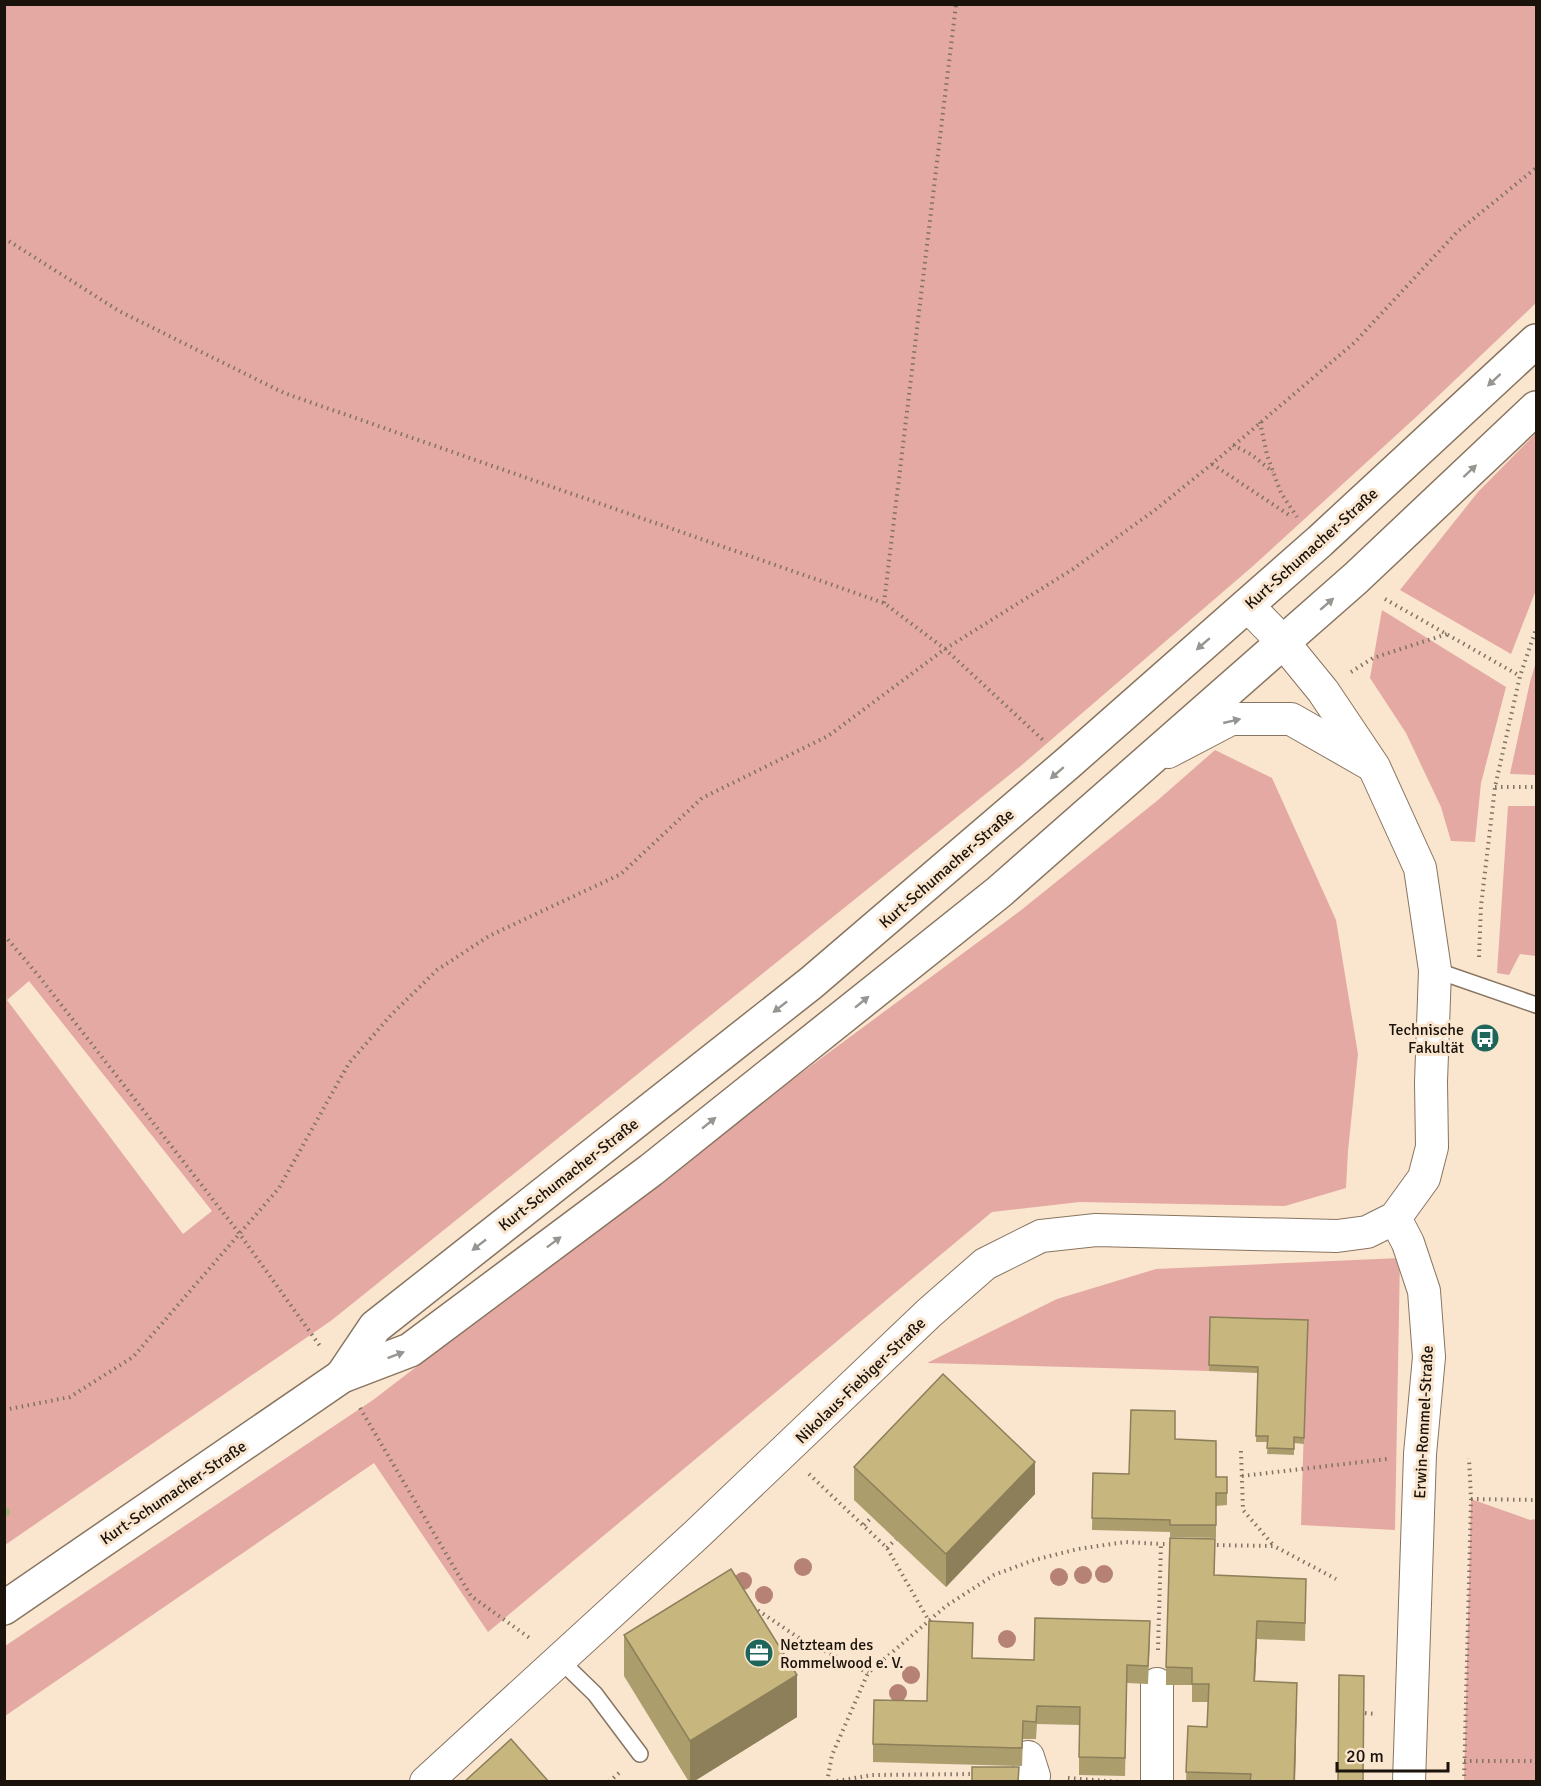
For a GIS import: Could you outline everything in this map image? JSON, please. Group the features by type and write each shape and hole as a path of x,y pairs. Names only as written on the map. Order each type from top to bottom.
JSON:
{"main road":[{"name":"Kurt-Schumacher-Straße","path":"342,1376 375,1327 811,983 1068,763 1247,605 1536,341"},
{"name":"Kurt-Schumacher-Straße","path":"4,1608 342,1376 410,1350 651,1170 999,892 1356,578 1536,408"}],"street":[{"path":"1247,605 1283,642 1323,690 1374,767 1420,868 1435,970 1431,1082 1432,1147 1424,1178 1395,1218"},
{"path":"1142,765 1232,718 1291,719 1374,767"},
{"name":"Nikolaus-Fiebiger-Straße","path":"426,1782 786,1451 929,1313 985,1264 1041,1236 1096,1230 1337,1236 1367,1232 1395,1218"},
{"name":"Erwin-Rommel-Straße","path":"1395,1218 1408,1243 1424,1291 1429,1357 1420,1454 1409,1782"},
{"path":"1156,1782 1160,1690"}],"lane":[{"path":"1435,970 1536,1005"},
{"path":"560,1660 595,1694 640,1754"}],"path":[{"path":"884,603 956,4"},
{"path":"4,1410 70,1397 133,1357 279,1188 349,1063 437,970 489,936 621,873 702,798 828,736 945,649 1074,568 1155,510 1355,342 1457,232 1536,168"},
{"path":"4,238 119,311 284,393 884,603 945,649 1068,763"},
{"path":"1212,464 1300,522 1281,493 1267,455 1260,422"},
{"path":"1233,445 1252,455 1274,473"},
{"path":"1376,594 1520,676"},
{"path":"1478,985 1481,906 1495,786 1520,676 1536,628"},
{"path":"1323,690 1373,658 1448,634"},
{"path":"1495,786 1536,787"},
{"path":"4,935 45,984 238,1233 342,1376 471,1596 560,1660"},
{"path":"1240,1450 1243,1510 1274,1546 1336,1580"},
{"path":"786,1451 887,1548 928,1621"},
{"path":"1242,1476 1420,1454"},
{"path":"1464,1782 1471,1499 1469,1458"},
{"path":"1471,1499 1536,1500"},
{"path":"864,1526 872,1517"},
{"path":"887,1548 896,1539"},
{"path":"827,1782 832,1755 868,1673 946,1606 994,1575 1034,1560 1078,1549 1125,1542 1184,1544"},
{"path":"1160,1690 1161,1544"},
{"path":"1206,1545 1274,1546"},
{"path":"750,1605 799,1638 868,1673"},
{"path":"772,1657 799,1638"},
{"path":"1464,1761 1536,1761"},
{"path":"831,1782 873,1775 972,1774"}],"shaded area":[{"path":"5,4 1536,5 1536,303 1415,418 1253,566 1023,764 332,1320 5,1545","holes":["29,981 212,1211 183,1234 7,1000"]},
{"path":"1536,433 1536,590 1511,654 1400,590 1478,492"},
{"path":"1382,610 1506,687 1481,783 1475,842 1451,841 1441,807 1406,733 1370,678"},
{"path":"1536,662 1536,775 1510,774 1530,682"},
{"path":"1215,750 1272,778 1336,920 1358,1054 1346,1188 1285,1206 1080,1202 992,1212 488,1632 374,1463 5,1716 5,1646 373,1400 773,1094 1020,911 1158,800"},
{"path":"1508,806 1536,806 1536,956 1520,954 1509,975 1497,973"},
{"path":"1400,1258 1395,1530 1301,1525 1307,1326 1210,1323 1209,1371 927,1363 1057,1299 1156,1269"},
{"path":"1471,1499 1530,1520 1536,1519 1536,1781 1464,1781"}],"building":[{"path":"1210,1317 1308,1320 1304,1438 1294,1437 1294,1449 1267,1448 1268,1436 1256,1436 1258,1367 1209,1365"},
{"path":"943,1374 1035,1462 946,1554 854,1467"},
{"path":"1131,1410 1175,1411 1175,1439 1216,1441 1216,1477 1227,1477 1227,1493 1216,1493 1216,1525 1170,1525 1170,1520 1092,1518 1093,1473 1129,1474"},
{"path":"1170,1538 1215,1539 1214,1575 1306,1579 1305,1623 1257,1621 1254,1681 1297,1683 1294,1782 1250,1782 1251,1774 1186,1772 1188,1726 1207,1727 1209,1684 1192,1684 1192,1668 1166,1667"},
{"path":"731,1569 797,1675 690,1741 624,1635"},
{"path":"1035,1618 1150,1621 1148,1666 1127,1665 1125,1758 1079,1757 1080,1707 1037,1706 1036,1722 1023,1721 1022,1748 873,1744 874,1700 927,1701 929,1621 973,1623 972,1658 1034,1660"},
{"path":"1339,1675 1364,1676 1363,1782 1338,1782"},
{"path":"511,1739 549,1782 464,1782"},
{"path":"972,1767 1019,1767 1018,1782 972,1782"}],"place":[{"name":"Technische Fakultät","path":"1485,1038"},
{"name":"Netzteam des Rommelwood e. V.","path":"759,1653"}]}
